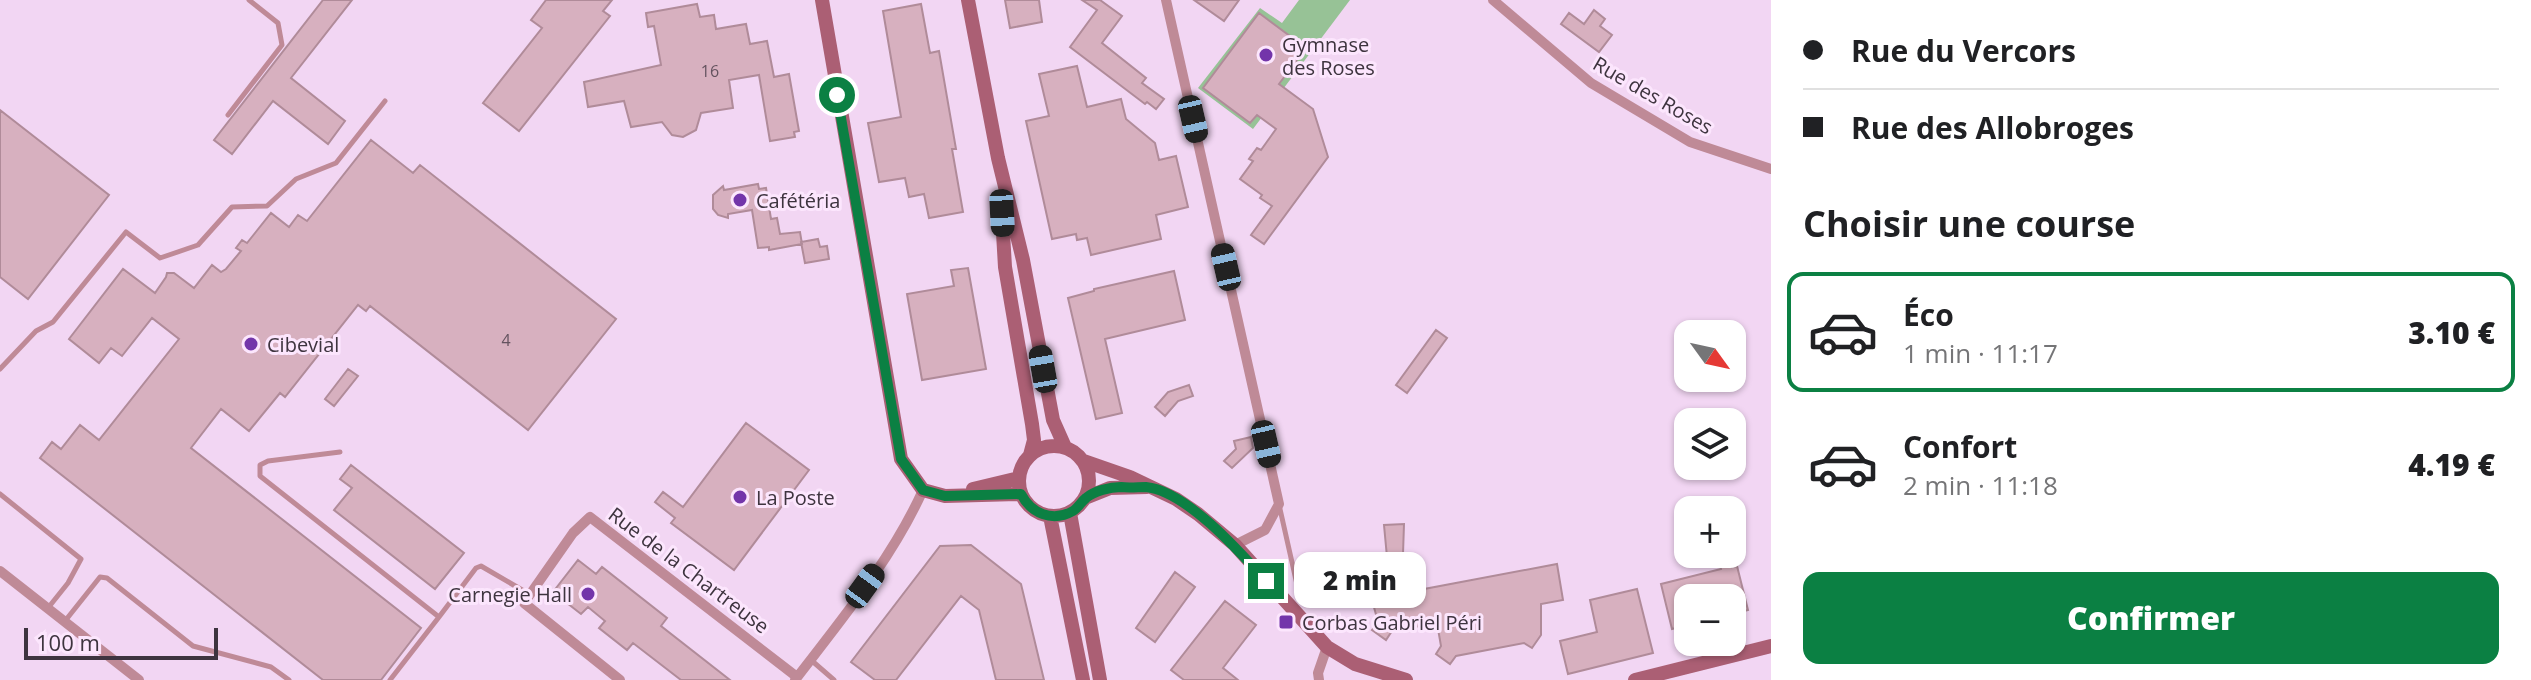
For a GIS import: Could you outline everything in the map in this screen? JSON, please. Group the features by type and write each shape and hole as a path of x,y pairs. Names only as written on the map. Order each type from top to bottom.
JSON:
{"main road":[{"path":"822,0 901,459 923,490 945,496 1021,494"},
{"path":"968,0 1053,420 1065,447 1084,461 1130,477 1176,499 1198,514 1235,545 1327,647 1355,664 1406,680"},
{"path":"998,158 1005,267 1034,440 1030,455 1021,469 1021,494 1033,509 1050,516 1070,513 1085,498 1110,488 1148,487"},
{"path":"1030,455 1047,446 1065,447"},
{"path":"1084,461 1090,483 1085,498"},
{"path":"945,496 1019,478"},
{"path":"1070,513 1100,680"},
{"path":"1050,516 1083,680"},
{"path":"1635,680 1769,649"}],"street":[{"path":"1166,0 1279,504 1265,530 1235,545"},
{"name":"Rue des Roses","path":"1493,0 1591,83 1690,142 1771,169"},
{"path":"795,678 908,523 923,490"},
{"name":"Rue de la Chartreuse","path":"529,594 573,533 590,517 795,678"},
{"path":"0,571 139,680"},
{"path":"529,594 524,603 620,680"},
{"path":"1319,680 1318,673 1327,647"}],"lane":[{"path":"228,115 282,45 278,23 249,0"},
{"path":"0,369 36,331 53,322 126,232 160,258 198,245 232,207 267,206 296,179 336,163 385,101"},
{"path":"340,452 268,461 260,465 260,476 439,617"},
{"path":"0,494 81,559 48,609"},
{"path":"1279,504 1298,589"},
{"path":"390,680 466,579 481,566 529,594"},
{"path":"64,622 100,577 107,578 193,646 271,667 289,680"},
{"path":"810,659 834,680"}],"green space":[{"name":"Gymnase des Roses","path":"1299,0 1350,0 1253,129 1198,88 1260,8 1282,23"}],"building":[{"path":"323,0 352,0 291,78 345,121 328,144 273,101 232,154 214,140"},
{"path":"546,0 612,0 603,11 610,16 519,131 483,103 542,28 531,20"},
{"path":"1005,0 1039,0 1042,22 1010,28"},
{"path":"1082,0 1100,0 1122,16 1102,43 1146,78 1142,83 1164,99 1156,109 1070,47 1097,10"},
{"path":"1194,0 1239,0 1224,21"},
{"path":"697,4 700,17 714,15 716,29 746,24 750,44 767,41 774,77 789,74 799,131 794,132 795,137 770,141 759,75 729,80 733,108 701,113 696,130 683,137 672,135 662,122 631,127 624,101 588,107 584,82 661,65 654,26 648,27 646,13"},
{"path":"921,4 930,53 939,51 963,212 929,218 924,194 909,197 905,178 879,182 868,123 901,117 883,11"},
{"path":"1594,10 1605,19 1600,26 1612,35 1599,52 1561,24 1569,13 1584,24"},
{"path":"1259,13 1306,48 1279,84 1313,109 1328,157 1264,244 1251,235 1272,206 1240,179 1253,161 1249,159 1257,148 1261,150 1276,129 1257,115 1250,123 1203,88"},
{"path":"1077,66 1087,107 1121,99 1126,119 1155,143 1159,160 1176,156 1188,207 1156,215 1161,239 1091,255 1087,238 1077,240 1076,234 1052,239 1026,121 1049,116 1039,74"},
{"path":"0,110 109,195 28,299 0,277"},
{"path":"371,140 413,173 420,165 616,319 528,430 370,306 366,311 358,305 285,397 280,393 249,431 221,409 191,448 421,628 381,680 323,680 40,458 52,442 61,449 80,425 99,440 179,339 152,318 122,356 111,348 99,363 69,339 123,269 155,293 167,273 174,273 194,288 212,265 221,272 226,269 241,251 236,248 242,240 247,243 271,213 289,227 298,215 307,221"},
{"path":"758,184 759,189 766,188 771,219 777,218 780,234 800,232 802,244 769,250 769,247 758,248 752,210 728,214 728,218 718,215 713,209 713,195 723,186 724,190"},
{"path":"818,239 820,247 827,246 829,259 805,263 801,242"},
{"path":"968,268 986,369 922,380 907,294 954,286 951,270"},
{"path":"1174,271 1185,320 1105,339 1122,413 1096,419 1068,298"},
{"path":"1436,330 1447,338 1407,393 1396,385"},
{"path":"348,369 358,376 334,406 325,399"},
{"path":"1189,385 1193,396 1178,401 1165,416 1155,407 1168,392"},
{"name":"La Poste","path":"746,423 809,470 734,570 671,523 675,518 655,502 663,492 683,507"},
{"path":"1251,437 1253,448 1232,468 1224,461 1236,449 1234,441"},
{"path":"351,465 464,553 435,589 334,510 352,488 340,479"},
{"path":"1404,524 1403,554 1387,557 1384,525"},
{"path":"971,545 1021,584 1044,680 996,680 979,610 961,596 896,680 875,680 851,662 940,546"},
{"path":"578,560 596,574 602,567 667,618 661,626 730,680 681,680 633,643 627,650 599,628 605,621 588,607 581,614 553,592"},
{"path":"1557,564 1563,600 1541,604 1541,635 1532,648 1524,643 1456,656 1450,664 1436,654 1441,646 1437,623 1392,631 1386,640 1372,630 1378,622 1368,585 1406,582 1408,592"},
{"path":"1738,568 1742,584 1674,584 1672,629 1661,584"},
{"path":"1175,572 1195,587 1155,642 1136,628"},
{"path":"1637,589 1653,653 1568,674 1560,641 1597,632 1590,600"},
{"path":"1225,601 1256,625 1223,668 1238,680 1184,680 1171,670"}],"place":[{"name":"Gymnase des Roses","path":"1266,55"},
{"name":"Cafétéria","path":"740,200"},
{"name":"Cibevial","path":"251,344"},
{"name":"La Poste","path":"740,497"},
{"name":"Carnegie Hall","path":"588,594"},
{"name":"Corbas Gabriel Péri","path":"1286,622"}],"route":[{"path":"837,95 901,459 923,490 945,496 1021,494 1041,514 1060,516 1076,509 1085,498 1110,488 1148,487 1176,499 1198,514 1235,545 1266,581"}]}
